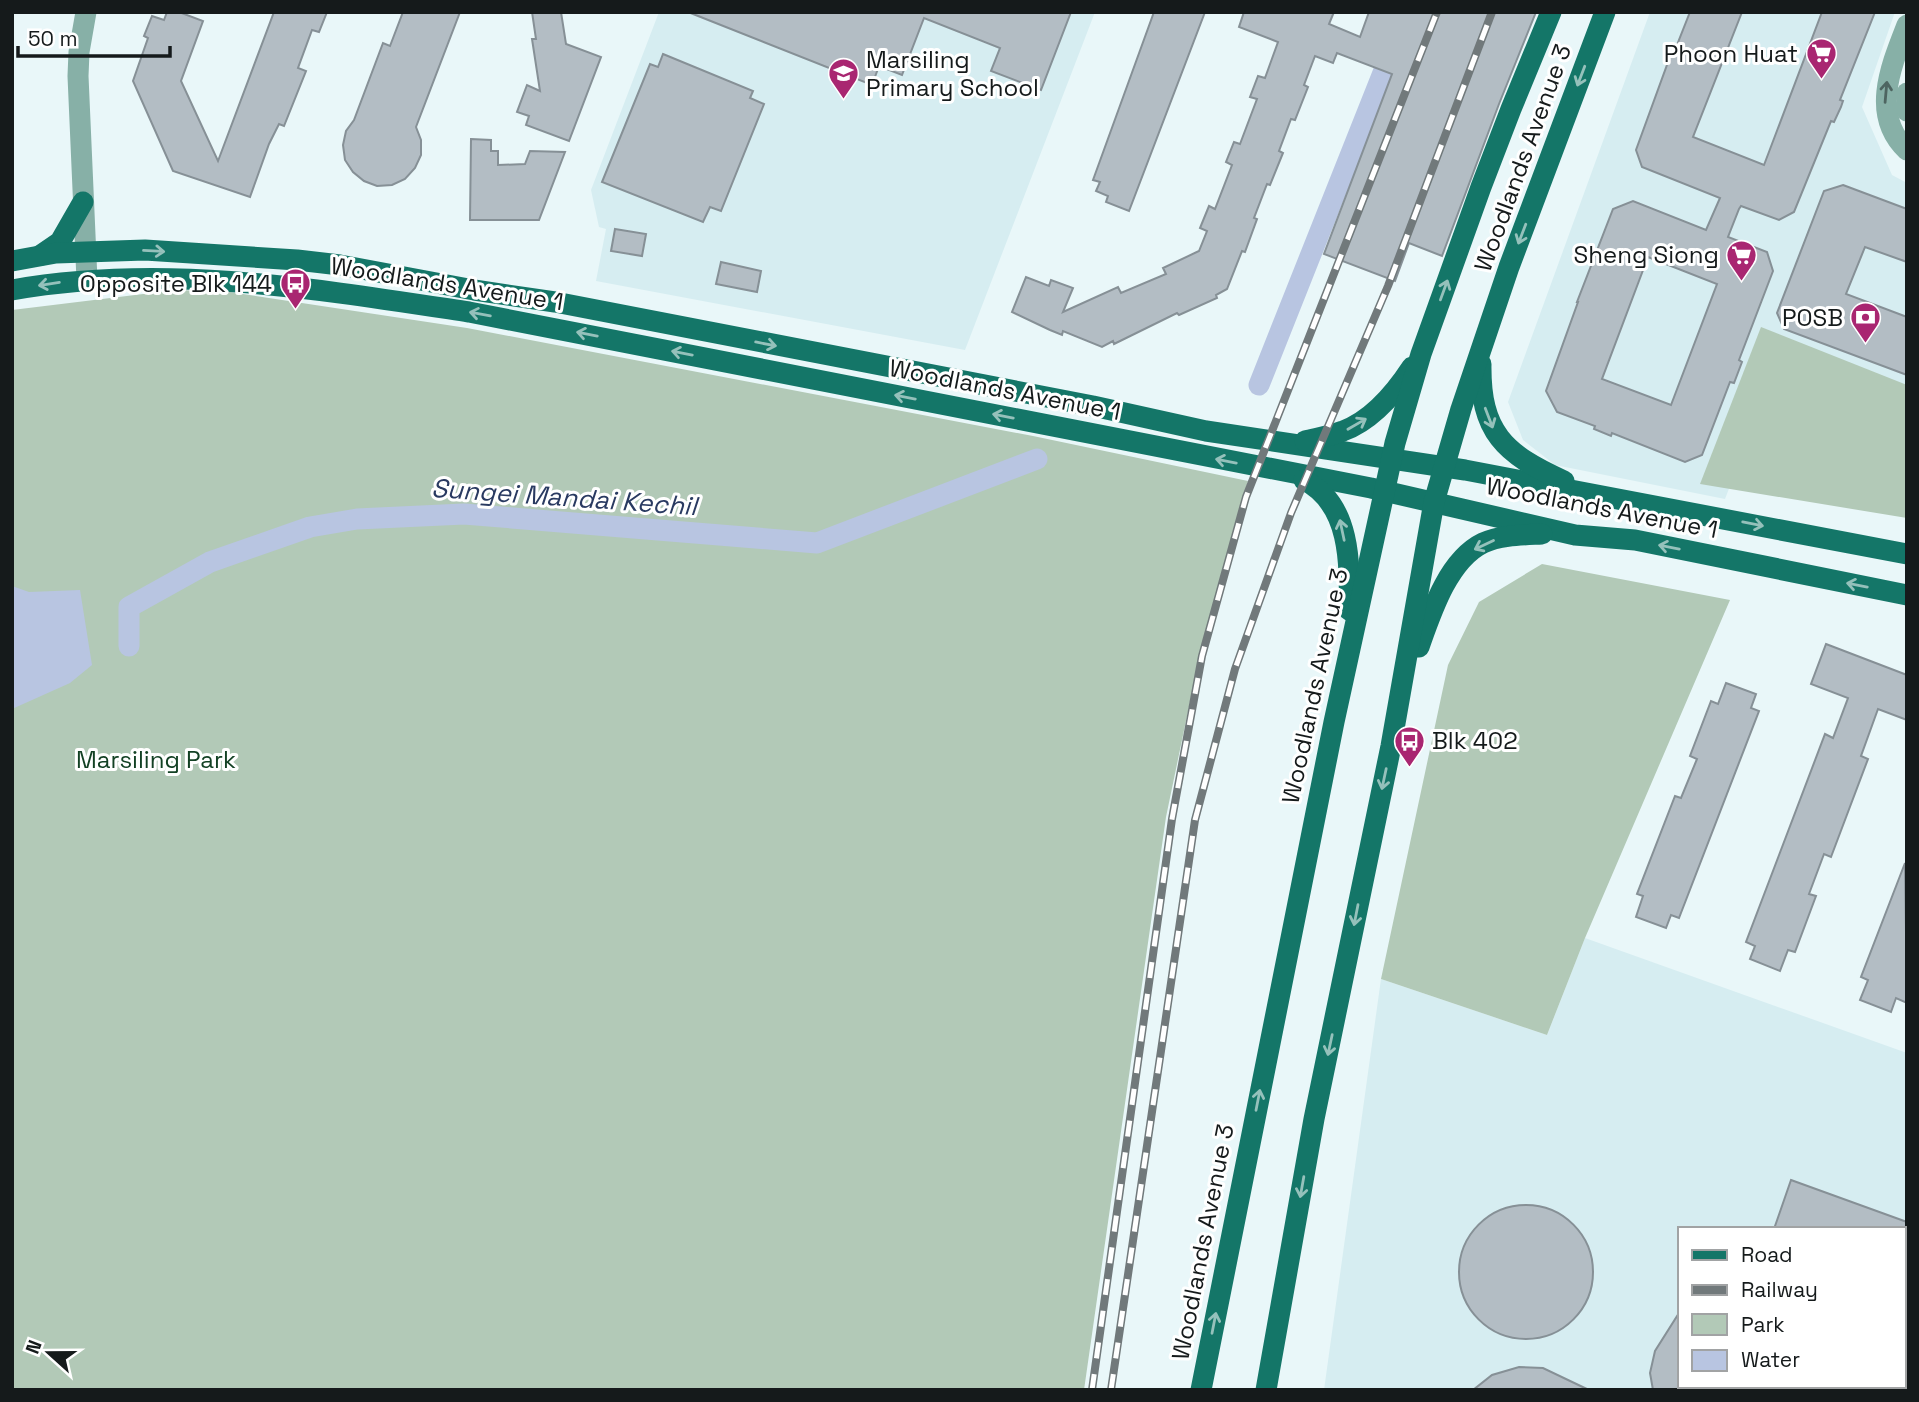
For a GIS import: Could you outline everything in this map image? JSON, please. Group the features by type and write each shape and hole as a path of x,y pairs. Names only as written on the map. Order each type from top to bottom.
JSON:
{"main road":[{"name":"Woodlands Avenue 3","path":"1200,1390 1310,836 1391,459 1421,354 1511,109 1551,12"},
{"name":"Woodlands Avenue 3","path":"1266,1390 1314,1119 1397,712 1434,502 1443,466 1509,267 1605,12"},
{"path":"40,256 60,242 83,202"},
{"name":"Woodlands Avenue 1","path":"12,261 56,253 158,251 340,265 555,302 1093,406 1206,431 1443,466 1907,554"},
{"name":"Woodlands Avenue 1","path":"12,290 87,280 182,279 328,291 468,312 1383,491 1576,535 1634,540 1907,595"},
{"path":"1481,351 1484,406 1495,433 1524,459 1590,492"},
{"path":"1292,444 1342,432 1366,419 1388,398 1421,354"},
{"path":"1293,475 1320,489 1328,497 1341,524 1349,592 1344,671"},
{"path":"1397,712 1442,589 1466,557 1485,542 1501,538 1540,534 1576,535"}],"street":[{"path":"86,12 78,76 87,280"},
{"path":"1907,25 1891,64 1885,108 1899,142 1907,150"},
{"path":"1907,93 1907,111"}],"shaded area":[{"name":"Marsiling Primary School","path":"659,12 1095,12 965,350 596,281 606,229 599,227 591,190"},
{"path":"1650,12 1895,12 1862,107 1892,175 1907,183 1907,405 1780,356 1725,499 1555,465 1523,440 1508,402"},
{"path":"1585,938 1907,1053 1907,1390 1324,1390 1381,979 1547,1035"}],"green space":[{"name":"Marsiling Park","path":"176,290 230,292 467,328 1033,436 1248,481 1198,663 1166,817 1084,1390 12,1390 12,310"},
{"path":"1761,327 1907,385 1907,518 1700,484"},
{"path":"1542,564 1730,600 1585,938 1547,1035 1381,979 1448,665 1479,602"}],"water":[{"path":"12,586 29,592 80,590 92,665 70,683 12,709"}],"building":[{"path":"167,12 179,12 203,21 181,81 218,161 274,12 327,12 319,32 312,30 298,68 306,71 284,126 279,124 269,144 250,197 173,171 133,81 148,38 144,36 152,16 164,20"},
{"path":"403,12 460,12 416,127 421,140 421,155 415,168 405,179 392,185 377,186 364,181 353,172 345,160 343,145 346,131 354,120 383,43 390,46"},
{"path":"532,12 561,12 566,44 601,57 569,141 526,125 529,116 517,112 527,85 540,91 532,39 536,39"},
{"path":"688,12 1071,12 1041,90 991,71 1000,48 924,18 902,75 879,66 872,85"},
{"path":"1154,12 1205,12 1129,211 1106,202 1108,196 1096,191 1100,182 1093,180"},
{"path":"1244,12 1334,12 1329,24 1360,37 1369,12 1536,12 1442,256 1409,243 1395,281 1324,254 1392,74 1337,53 1333,63 1315,56 1304,85 1308,87 1295,120 1291,119 1279,151 1283,153 1270,185 1267,184 1245,252 1242,251 1227,289 1216,295 1217,298 1102,347 1063,331 1062,335 1012,312 1026,277 1049,286 1051,280 1073,288 1063,312 1118,287 1121,293 1166,274 1163,268 1199,251 1207,231 1200,228 1209,206 1215,209 1232,165 1226,162 1234,142 1240,144 1257,99 1250,97 1258,76 1265,78 1278,42 1239,27"},
{"path":"1690,12 1742,12 1693,137 1764,165 1822,12 1875,12 1840,100 1843,101 1841,107 1834,122 1831,121 1794,212 1779,220 1741,206 1739,209 1728,237 1767,252 1773,271 1739,360 1742,362 1734,383 1730,382 1702,455 1685,462 1612,433 1611,436 1594,429 1595,426 1557,412 1546,391 1613,209 1633,201 1706,230 1720,198 1642,167 1636,150 1671,54 1673,55","holes":["1648,257 1717,284 1671,405 1602,379"]},
{"path":"663,54 753,91 750,98 764,104 721,211 710,207 703,222 602,182 650,64 658,67"},
{"path":"471,139 491,140 491,151 498,151 498,165 525,164 530,151 565,152 539,220 470,220"},
{"path":"1843,185 1907,209 1907,262 1865,247 1846,294 1907,317 1907,375 1784,329 1777,313 1824,191"},
{"path":"615,229 646,234 642,256 611,251"},
{"path":"721,262 761,271 757,292 716,284"},
{"path":"1826,644 1907,675 1907,720 1878,709 1861,756 1868,759 1831,857 1824,854 1809,894 1816,896 1795,952 1788,950 1780,971 1750,959 1755,946 1746,942 1825,734 1833,738 1848,698 1811,684"},
{"path":"1726,683 1756,694 1751,708 1759,711 1679,918 1671,915 1666,928 1636,917 1643,896 1637,894 1675,796 1681,798 1697,759 1690,756 1711,701 1718,704"},
{"path":"1905,863 1907,1003 1896,998 1891,1012 1860,1000 1868,980 1861,977"},
{"path":"1791,1180 1907,1222 1907,1229 1775,1227"},
{"path":"1526,1205 1552,1210 1573,1225 1588,1246 1593,1272 1588,1298 1573,1319 1552,1334 1526,1339 1500,1334 1479,1319 1464,1298 1459,1272 1464,1246 1479,1225 1500,1210"},
{"path":"1678,1315 1679,1390 1653,1390 1650,1373 1655,1351"},
{"path":"1519,1367 1543,1368 1589,1390 1473,1390 1492,1375"}],"waterway":[{"path":"1259,385 1394,45"},
{"name":"Sungei Mandai Kechil","path":"129,646 129,607 210,562 310,527 357,519 464,514 817,543 1037,459"}],"railway":[{"path":"1092,1390 1172,819 1202,656 1246,497 1437,12"},
{"path":"1111,1390 1195,820 1235,669 1291,513 1388,286 1492,12"}],"place":[{"name":"Phoon Huat","path":"1821,81"},
{"name":"Marsiling Primary School","path":"843,101"},
{"name":"Sheng Siong","path":"1742,282"},
{"name":"Opposite Blk 144","path":"295,311"},
{"name":"POSB","path":"1866,345"},
{"name":"Blk 402","path":"1409,768"}]}
